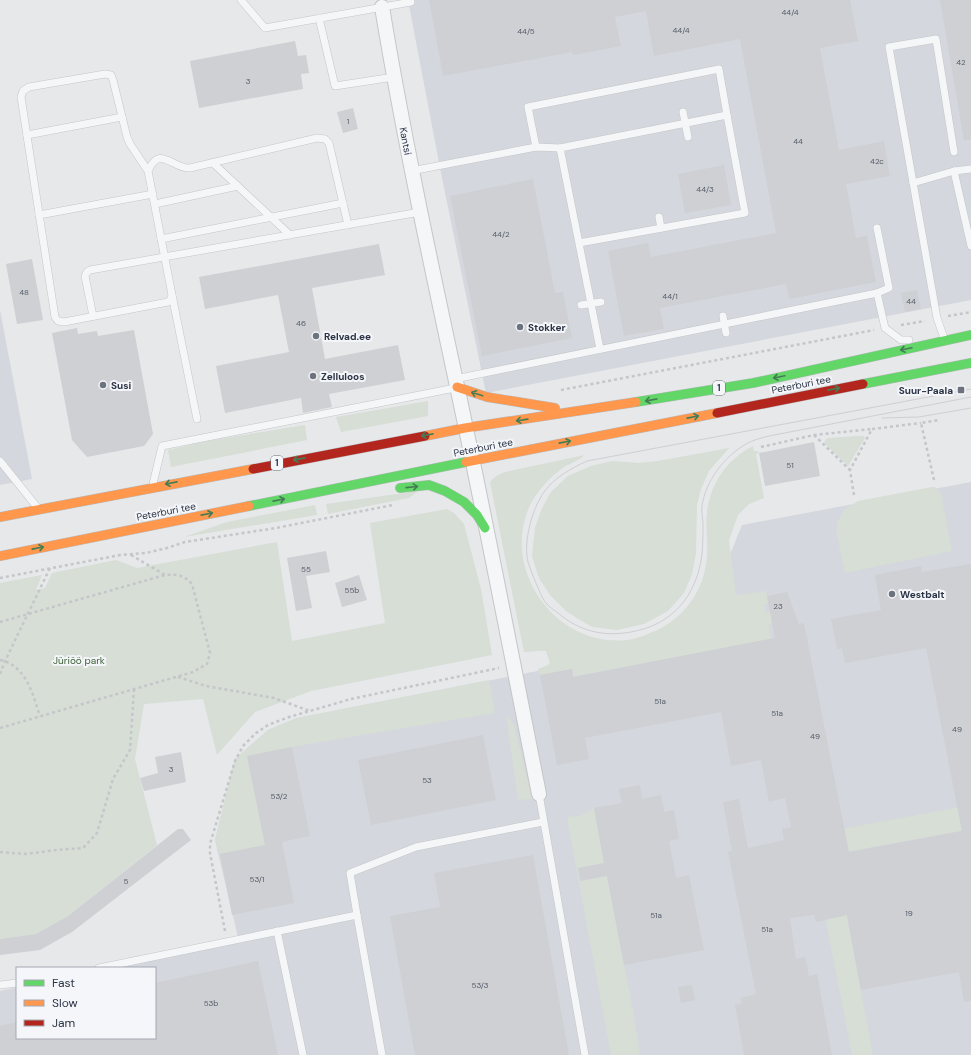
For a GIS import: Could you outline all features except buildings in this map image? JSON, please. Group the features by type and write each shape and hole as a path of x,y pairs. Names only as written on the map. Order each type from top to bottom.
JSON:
{"highway":[{"name":"Peterburi tee","path":"0,516 465,428 584,411 753,382 971,335"},
{"name":"Peterburi tee","path":"0,556 472,460 971,362"},
{"path":"456,383 487,397 537,406 584,411"},
{"path":"392,489 429,485 445,491 464,502 477,515 486,528"},
{"path":"317,492 369,491"}],"street":[{"name":"Kantsi","path":"382,3 411,171 486,528 539,794"}],"lane":[{"path":"241,0 265,28 319,18 382,3 411,2"},
{"path":"319,18 335,86 394,77"},
{"path":"878,293 885,328 901,340 945,341 937,318 889,47 936,39 954,152"},
{"path":"536,147 528,107 719,69 745,213 579,243"},
{"path":"172,294 171,299 168,302 64,322 58,321 55,317 21,97 23,91 28,87 105,74 111,75 130,144 148,171 197,419"},
{"path":"683,112 688,137"},
{"path":"411,171 536,147 560,148 727,115"},
{"path":"27,135 122,116"},
{"path":"148,171 152,162 164,158 184,168 317,138 325,139 329,142 348,225"},
{"path":"560,148 600,349"},
{"path":"213,162 290,235"},
{"path":"913,183 954,171 971,168"},
{"path":"954,171 971,246"},
{"path":"155,204 238,186"},
{"path":"39,215 153,194"},
{"path":"161,239 343,203"},
{"path":"94,316 85,276 90,270 420,212"},
{"path":"659,217 661,228"},
{"path":"153,487 162,446 456,383 724,320 878,293 889,288 877,228"},
{"path":"581,304 601,302"},
{"path":"724,320 726,333"},
{"path":"0,460 39,509"},
{"path":"539,794 585,1055"},
{"path":"382,1055 350,873 416,847 543,822"},
{"path":"104,967 357,915"},
{"path":"277,931 303,1055"},
{"path":"0,986 16,982"}],"path":[{"path":"555,391 971,312"},
{"path":"761,447 814,435 939,420"},
{"path":"921,423 934,480"},
{"path":"850,470 872,429"},
{"path":"814,435 850,470 854,495"},
{"path":"0,578 120,555 130,555 167,548 185,542 276,528 394,505"},
{"path":"130,555 165,575"},
{"path":"0,674 50,568"},
{"path":"0,622 165,575 176,574 186,577 192,584 210,653 207,664 193,672 0,728"},
{"path":"0,660 5,661 20,671 30,688 40,716"},
{"path":"227,941 210,853 212,836 235,761 243,746 256,733 268,725 351,699 513,665"},
{"path":"177,677 206,686 274,698 311,711"},
{"path":"0,852 26,854 83,848 97,833 113,779 130,750 134,689"}],"shaded area":[{"path":"408,0 971,0 971,300 486,393 441,173"},
{"path":"0,310 32,479 0,485"},
{"path":"971,482 971,1055 0,1055 0,991 16,987 16,1039 156,1039 156,967 103,967 238,937 215,840 235,759 268,730 297,718 712,637 707,611 742,525"}],"green space":[{"path":"428,401 428,416 341,432 336,417"},
{"path":"305,425 307,440 171,467 168,450 207,441"},
{"path":"864,436 865,438 848,466 824,443 826,439 829,438"},
{"path":"753,446 754,451 758,451 759,453 756,454 764,498 749,504 738,515 729,540 736,595 766,591 768,603 764,605 766,613 772,611 774,619 769,626 771,639 573,677 572,669 540,675 538,669 550,663 546,651 524,652 490,482 498,475 507,472 585,455 564,467 554,475 540,489 533,500 530,505 523,530 523,555 529,578 541,600 557,618 578,631 601,639 627,640 661,628 679,615 694,597 704,575 706,564 707,513 712,492 716,482 728,465 744,451"},
{"path":"729,448 709,471 701,489 697,505 696,553 692,574 684,593 668,611 644,624 617,630 592,627 567,612 550,595 539,578 532,556 535,528 542,508 551,492 568,476 591,466 612,461 639,463 658,461"},
{"path":"935,487 941,493 952,551 845,573 836,531 837,522 845,509 858,501"},
{"path":"418,491 409,498 328,514 326,504"},
{"path":"315,505 317,515 184,537 227,522"},
{"name":"Jüriöö park","path":"447,509 454,513 464,524 481,589 492,655 311,691 255,712 217,755 203,699 144,704 135,759 157,845 68,916 36,934 0,939 0,583 42,575 36,590 45,588 52,573 116,560 137,568 277,542 292,641 385,623 370,523"},
{"path":"489,680 495,713 292,747 248,756 265,845 220,854 215,840 235,759 268,730 297,718"},
{"path":"506,715 514,724 532,799 518,800"},
{"path":"971,805 971,829 835,854 873,1055 852,1055 809,835"},
{"path":"594,808 633,1010 640,1055 611,1055 568,824 568,817 580,816"}],"tram line":[{"path":"971,389 587,461 569,470 553,482 544,492 532,516 528,536 527,554 529,565 542,597 549,606 566,619 592,631 611,634 631,632 659,623 680,606 695,583 702,554 702,508 704,496 707,487 717,470 723,462 738,449 751,441 760,438 971,397"},
{"path":"882,418 919,417 971,408"}],"traffic: fast":[{"path":"636,402 753,383 971,335"},
{"path":"863,384 971,363"},
{"path":"249,506 466,462"},
{"path":"400,488 429,485 445,491 464,502 477,515 485,528"}],"traffic: slow":[{"path":"457,387 487,397 555,408"},
{"path":"425,436 465,428 636,402"},
{"path":"466,462 717,413"},
{"path":"0,517 253,469"},
{"path":"0,556 249,506"}],"traffic: jam":[{"path":"717,413 863,384"},
{"path":"253,469 425,436"}],"place":[{"name":"Stokker","path":"520,327"},
{"name":"Relvad.ee","path":"316,336"},
{"name":"Zelluloos","path":"313,376"},
{"name":"Susi","path":"103,385"},
{"name":"Suur-Paala","path":"961,390"},
{"name":"Westbalt","path":"892,594"}]}
